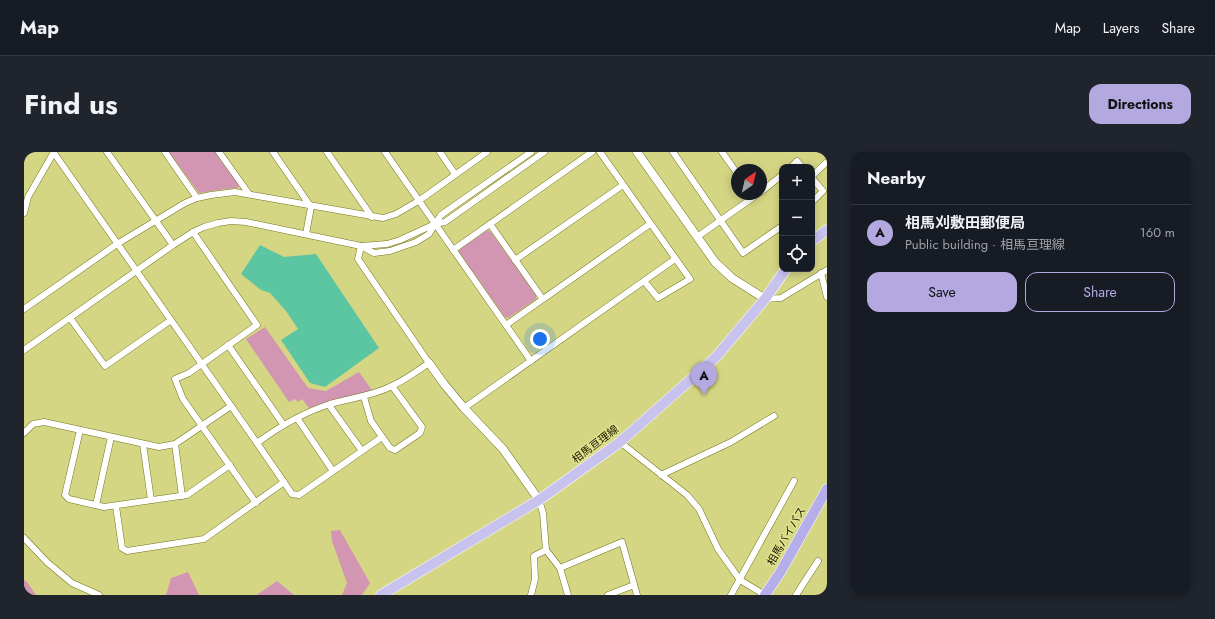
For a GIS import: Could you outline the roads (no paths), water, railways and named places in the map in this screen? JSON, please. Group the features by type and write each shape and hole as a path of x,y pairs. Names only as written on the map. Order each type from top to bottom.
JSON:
{"highway":[{"name":"相馬バイパス","path":"765,595 827,489"}],"main road":[{"path":"815,239 827,230"},
{"name":"相馬亘理線","path":"381,595 539,500 620,442 716,357 765,299 784,272"}],"street":[{"path":"24,213 28,197 54,152 292,494 299,495 382,437"},
{"path":"107,152 155,222 173,245"},
{"path":"165,152 197,198"},
{"path":"219,152 249,194"},
{"path":"327,152 372,216"},
{"path":"385,152 420,200 435,224 531,361"},
{"path":"440,152 455,174"},
{"path":"24,309 117,244 197,198 219,193 235,192 383,218 396,214 420,200 487,152"},
{"path":"24,350 173,245 204,227 231,221 246,222 361,246 374,252 390,251 416,242 429,234 441,215 531,152"},
{"path":"435,224 444,222 544,152"},
{"path":"453,250 592,152"},
{"path":"600,152 675,260 690,279 658,298 644,281"},
{"path":"637,152 715,262 732,278 765,299 781,298 824,271 827,297"},
{"path":"673,152 743,253 779,228"},
{"path":"722,152 731,165"},
{"path":"276,153 311,206 306,234"},
{"path":"815,174 827,162"},
{"path":"767,187 779,177"},
{"path":"815,181 823,192 815,199"},
{"path":"515,260 623,185"},
{"path":"697,237 747,200"},
{"path":"490,224 542,298"},
{"path":"506,325 542,298 650,224"},
{"path":"193,232 257,325 189,372 175,379 183,399 256,503"},
{"path":"361,246 358,259 429,363 464,408 502,449 539,500 543,512 546,550 560,568 568,595"},
{"path":"464,408 675,260"},
{"path":"70,318 105,366 171,320"},
{"path":"228,345 283,424"},
{"path":"257,443 283,424 329,405 364,397 392,386 429,363"},
{"path":"364,397 371,421 390,448 395,450 420,433 422,427 392,386"},
{"path":"329,405 362,451"},
{"path":"24,433 33,424 44,422 159,448 175,444 231,406"},
{"path":"661,475 731,442 774,416"},
{"path":"297,418 333,471"},
{"path":"80,430 66,495 69,499 104,507 187,495 230,465"},
{"path":"96,505 111,437"},
{"path":"620,442 687,496 699,509 718,549 743,582 765,595"},
{"path":"143,444 151,500"},
{"path":"175,444 182,496"},
{"path":"731,595 743,582 794,481"},
{"path":"116,506 122,548 127,551 204,539 284,482"},
{"path":"24,538 48,563 72,583 99,595"},
{"path":"560,568 622,542 637,595"},
{"path":"531,595 535,579 534,556 546,550"},
{"path":"796,595 818,561"},
{"path":"608,595 634,585"}],"place":[{"name":"相馬刈敷田郵便局","path":"704,395"}]}
